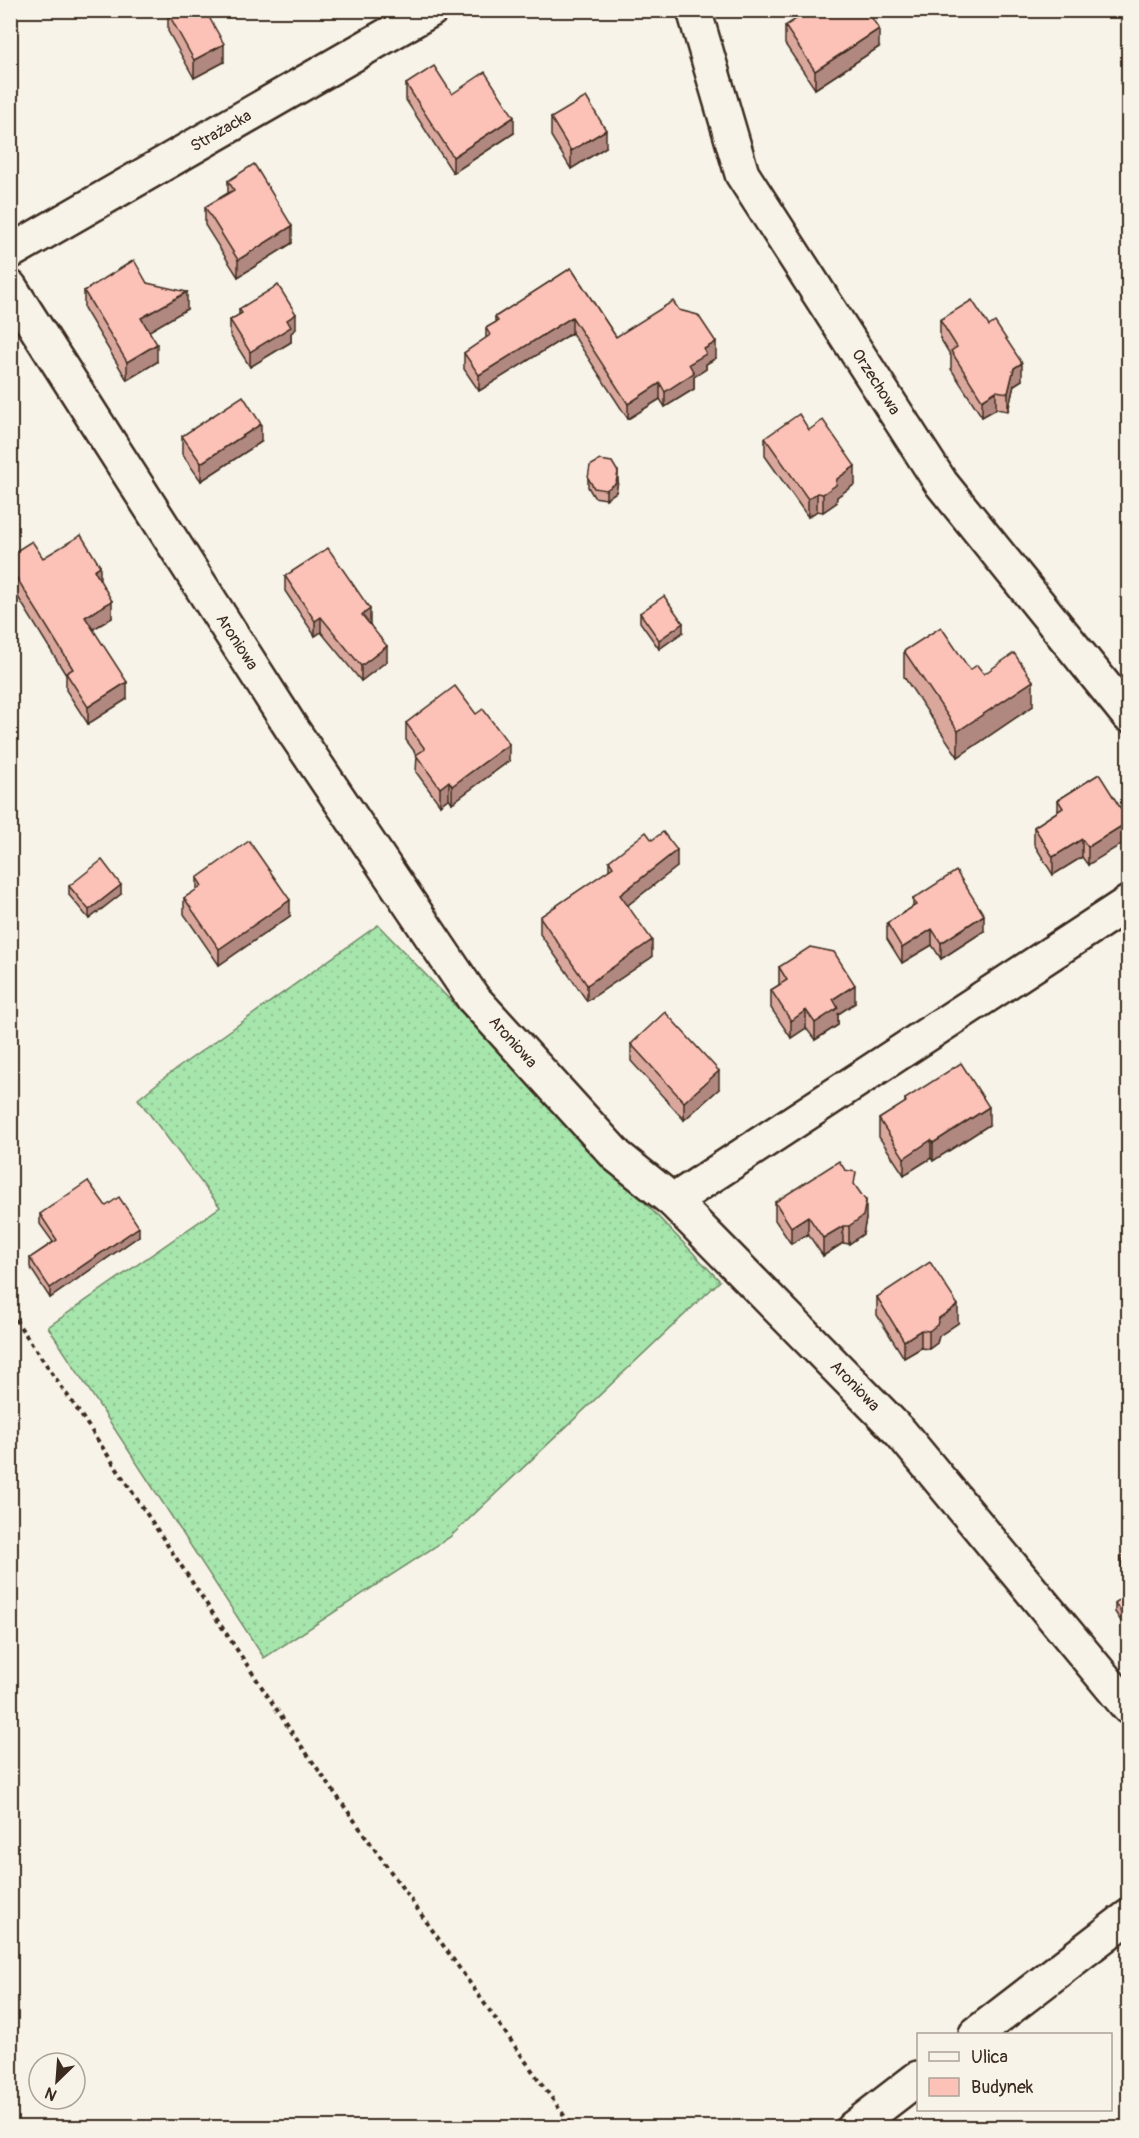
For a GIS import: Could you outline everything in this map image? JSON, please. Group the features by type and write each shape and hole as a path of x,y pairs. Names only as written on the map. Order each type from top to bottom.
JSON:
{"street":[{"name":"Strażacka","path":"10,252 431,10"},
{"name":"Orzechowa","path":"694,10 742,174 941,483 1128,715"},
{"name":"Aroniowa","path":"10,287 292,729 473,998 617,1156 673,1201 901,1433 1128,1707"},
{"path":"673,1201 1128,903"},
{"path":"977,2033 1128,1917"},
{"path":"853,2127 917,2079"}],"path":[{"path":"10,1312 81,1414 295,1737 573,2127"}],"green space":[{"path":"378,925 720,1281 450,1537 264,1658 48,1327 220,1207 138,1099 165,1077"}],"building":[{"path":"173,10 205,10 224,44 194,60 168,13"},
{"path":"810,10 867,10 879,29 815,71 785,26"},
{"path":"434,66 452,94 485,72 514,117 453,157 406,84"},
{"path":"586,97 606,130 571,151 551,118"},
{"path":"254,164 292,226 238,260 205,207 234,190 228,181"},
{"path":"134,260 147,283 187,292 141,318 157,344 127,362 84,291"},
{"path":"571,268 616,337 673,301 679,310 698,315 716,342 704,349 706,354 689,364 694,373 665,392 660,383 628,404 572,317 479,375 464,353 490,335 486,328 498,321 495,317"},
{"path":"278,285 296,314 287,320 291,327 250,352 230,320 242,313 239,309"},
{"path":"972,300 989,326 995,322 1022,363 1014,368 1008,393 996,391 982,400 951,351 957,347 940,320"},
{"path":"243,396 261,424 201,463 182,436"},
{"path":"799,414 809,430 823,420 855,466 837,479 836,485 823,494 817,493 808,499 765,438"},
{"path":"600,460 612,462 618,472 616,483 606,490 594,488 588,478 590,466"},
{"path":"81,535 100,566 94,570 112,601 85,617 127,682 88,707 66,673 73,669 10,567 10,555 32,541 43,558"},
{"path":"328,548 370,609 362,615 387,646 361,666 321,617 315,621 285,576"},
{"path":"664,596 683,623 659,640 640,613"},
{"path":"941,627 970,670 977,665 984,674 1014,653 1033,681 958,731 904,651"},
{"path":"455,686 476,714 483,709 509,744 452,786 449,781 440,788 416,755 425,749 406,723"},
{"path":"1099,774 1128,822 1088,847 1082,839 1053,857 1034,827 1063,808 1058,800"},
{"path":"646,832 652,840 663,832 677,850 620,895 652,940 587,985 540,917 613,867 609,861"},
{"path":"249,841 290,900 219,949 184,898 202,886 197,878"},
{"path":"102,860 121,885 89,910 69,886"},
{"path":"956,871 984,915 941,943 932,929 902,948 887,923 916,905 913,899"},
{"path":"810,947 834,952 855,985 833,999 838,1008 815,1023 806,1010 791,1021 771,990 787,980 779,967"},
{"path":"665,1012 719,1071 684,1102 631,1044"},
{"path":"961,1063 989,1107 933,1143 931,1140 904,1158 879,1119 906,1102 905,1099"},
{"path":"839,1161 845,1170 856,1172 854,1184 866,1201 863,1216 849,1226 843,1226 823,1238 808,1216 791,1227 775,1202"},
{"path":"88,1181 106,1206 119,1197 139,1227 50,1288 30,1258 57,1240 40,1214"},
{"path":"930,1262 958,1305 939,1318 937,1325 929,1331 921,1330 904,1341 877,1297"},
{"path":"1128,1552 1128,1568 1121,1557"},
{"path":"1128,1594 1128,1623 1115,1603"}]}
